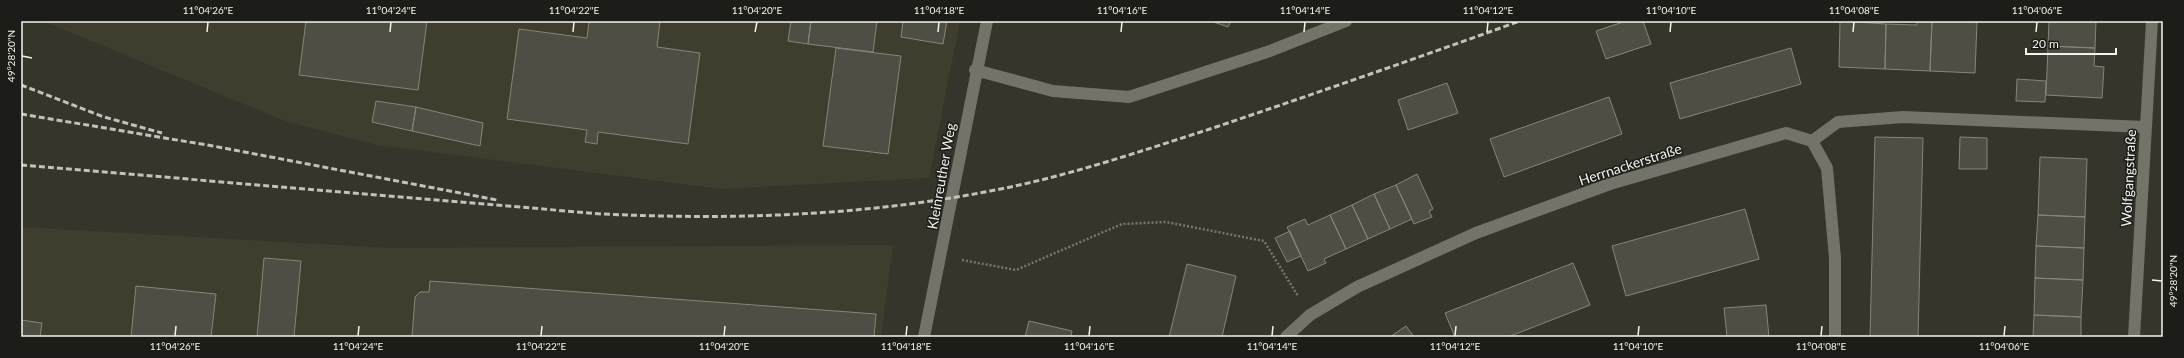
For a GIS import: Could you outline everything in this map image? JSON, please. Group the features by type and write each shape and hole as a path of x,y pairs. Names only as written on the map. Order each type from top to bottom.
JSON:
{"street":[{"name":"Kleinreuther Weg","path":"924,337 942,256 975,70 986,21"},
{"path":"975,70 1053,92 1129,97 1270,51 1346,21"},
{"name":"Wolfgangstraße","path":"2134,337 2152,21"},
{"path":"1835,337 1835,258 1827,168 1812,142 1838,122 1903,117 2145,128"},
{"name":"Herrnackerstraße","path":"1286,337 1310,315 1357,287 1476,233 1610,184 1786,133 1812,142"}],"path":[{"path":"942,256 1016,270 1122,224 1166,222 1264,241 1310,315"}],"shaded area":[{"path":"43,21 960,21 929,178 722,189 377,145 285,121"},
{"path":"21,227 389,248 893,245 881,337 21,337"}],"building":[{"path":"306,21 427,21 418,90 299,75"},
{"path":"589,21 660,21 657,47 700,53 688,144 598,132 597,144 585,142 587,130 507,119 519,29 587,38"},
{"path":"791,21 811,21 808,44 788,41"},
{"path":"811,21 877,21 873,52 808,44"},
{"path":"903,21 947,21 943,44 901,37"},
{"path":"1211,21 1231,21 1228,27"},
{"path":"1626,21 1643,21 1651,44 1606,59 1596,31"},
{"path":"1840,21 1886,24 1885,69 1839,67"},
{"path":"1917,21 1932,21 1930,71 1885,69 1886,24 1917,25"},
{"path":"1932,21 1977,22 1975,73 1930,71"},
{"path":"2049,21 2096,21 2095,48 2048,46"},
{"path":"2048,46 2095,48 2094,66 2104,67 2102,98 2046,95"},
{"path":"836,48 901,56 888,154 823,146"},
{"path":"1791,48 1801,84 1680,119 1670,83"},
{"path":"2017,79 2046,81 2045,102 2016,101"},
{"path":"1447,83 1458,113 1408,130 1398,100"},
{"path":"1609,97 1622,134 1504,177 1490,139"},
{"path":"376,101 416,107 412,131 372,122"},
{"path":"416,107 483,123 480,146 412,131"},
{"path":"1875,137 1923,138 1918,337 1870,337"},
{"path":"1960,137 1987,138 1987,169 1959,169"},
{"path":"2040,157 2087,159 2085,217 2038,215"},
{"path":"1417,174 1433,209 1429,211 1432,217 1414,224 1396,185"},
{"path":"1396,185 1412,219 1390,229 1374,194"},
{"path":"1374,194 1390,229 1368,239 1352,205"},
{"path":"1352,205 1368,239 1346,249 1330,215"},
{"path":"1745,209 1759,259 1626,296 1612,246"},
{"path":"1330,215 1346,249 1324,259 1326,263 1308,271 1287,227 1305,219 1308,225"},
{"path":"2038,215 2085,217 2084,248 2036,246"},
{"path":"1290,231 1301,256 1287,262 1275,238"},
{"path":"2036,246 2084,248 2083,280 2035,278"},
{"path":"264,258 301,261 294,337 257,337"},
{"path":"1573,263 1590,305 1508,337 1455,337 1445,313"},
{"path":"1187,264 1236,276 1222,337 1169,337"},
{"path":"2035,278 2083,280 2081,317 2034,315"},
{"path":"430,281 876,314 874,337 412,337 415,297 420,292 429,292"},
{"path":"136,286 216,294 211,337 131,337"},
{"path":"1766,305 1769,337 1727,337 1724,308"},
{"path":"2034,315 2081,317 2081,337 2033,337"},
{"path":"21,320 42,323 40,337 21,337"},
{"path":"1029,321 1072,331 1071,337 1025,337"},
{"path":"1406,326 1414,337 1390,337"}],"railway":[{"path":"21,165 602,214 651,216 748,216 845,211 942,199 990,191 1046,179 1129,155 1210,129 1520,21"},
{"path":"21,85 104,117 162,133"},
{"path":"21,114 213,146 497,200"}]}
